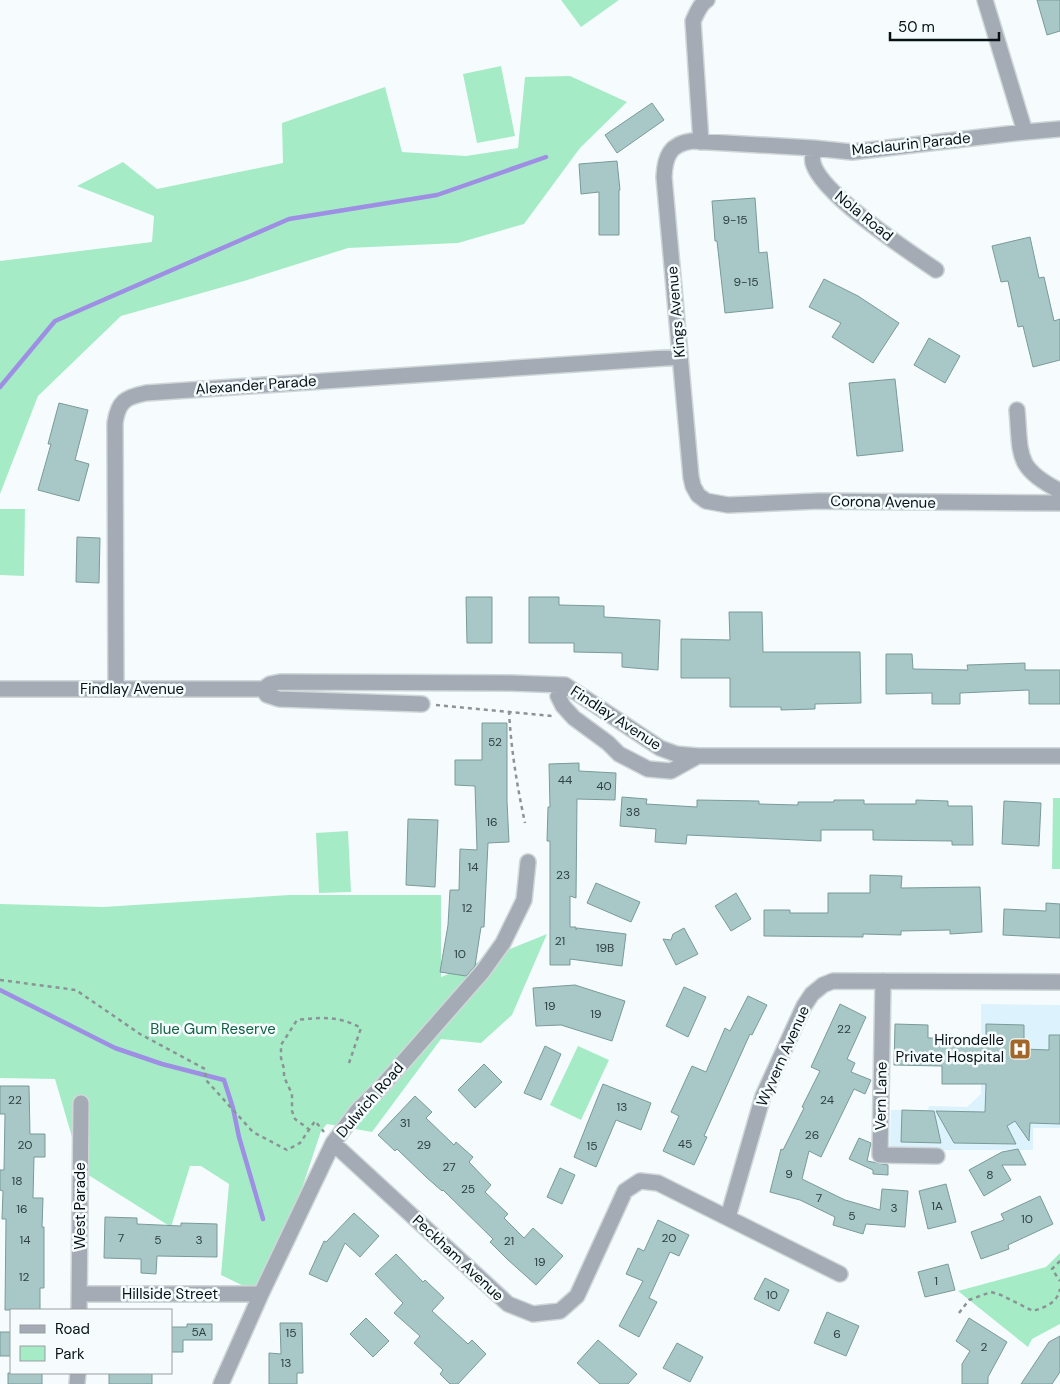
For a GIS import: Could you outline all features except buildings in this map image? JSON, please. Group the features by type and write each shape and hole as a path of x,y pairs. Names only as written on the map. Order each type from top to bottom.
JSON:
{"street":[{"path":"701,142 694,21 698,10 703,2 707,0"},
{"path":"984,0 1024,132"},
{"name":"Maclaurin Parade","path":"701,142 852,152 1060,129"},
{"name":"Kings Avenue","path":"701,142 684,142 677,146 670,152 665,168 666,205 691,477 698,495 706,501"},
{"name":"Nola Road","path":"813,148 813,163 822,180 844,202 936,270"},
{"name":"Alexander Parade","path":"116,689 115,423 120,405 127,398 146,393 680,357"},
{"path":"1017,410 1021,453 1024,462 1030,472 1040,481 1060,491"},
{"name":"Corona Avenue","path":"706,501 728,505 819,501 1060,504"},
{"name":"Findlay Avenue","path":"0,689 263,689 270,684 280,682 565,685 660,748 676,754 698,756 1060,756"},
{"path":"565,685 558,696 563,706 574,718 608,743 619,754 648,769 670,770 698,756"},
{"name":"Findlay Avenue","path":"263,689 267,695 279,699 422,704"},
{"name":"Dulwich Road","path":"221,1384 260,1294 333,1143 358,1110 384,1084 483,971 503,943 524,900 528,862"},
{"name":"Wyvern Avenue","path":"728,1217 764,1096 804,1006 812,994 823,985 833,982 883,980 1060,982"},
{"name":"Vern Lane","path":"883,980 880,1155 937,1156"},
{"name":"West Parade","path":"79,1309 81,1102"},
{"name":"Peckham Avenue","path":"333,1143 508,1304 533,1314 560,1311 577,1296 625,1191 640,1181 658,1183 840,1274"},
{"name":"Hillside Street","path":"79,1294 260,1294"}],"path":[{"path":"422,704 551,715 566,724 574,718"},
{"path":"509,711 510,739 525,823"},
{"path":"0,980 76,990 140,1034 205,1069 206,1080 253,1132 287,1150 300,1143 315,1121"},
{"path":"310,1130 295,1119 292,1111 292,1094 284,1077 281,1058 281,1045 284,1039 297,1020 331,1017 352,1022 361,1028 349,1062"},
{"path":"1060,1261 1052,1269 1060,1281"},
{"path":"959,1314 969,1300 991,1292 1033,1311 1048,1307 1059,1296 1060,1289"}],"shaded area":[{"name":"Hirondelle Private Hospital","path":"981,1004 1060,1005 1060,1128 1033,1128 1033,1150 892,1150 890,1145 891,1110 928,1110 929,1106 967,1107 981,1094"}],"green space":[{"path":"561,0 619,0 581,27"},
{"path":"501,66 515,136 477,143 463,74"},
{"path":"570,76 627,102 580,148 524,224 458,243 348,248 244,281 121,316 38,396 0,494 0,261 152,242 154,216 77,186 123,162 157,189 283,163 282,123 385,87 402,152 466,156 518,148 525,77"},
{"path":"0,509 25,509 24,576 0,575"},
{"path":"1053,798 1060,798 1060,869 1052,869"},
{"path":"348,831 351,892 319,893 316,833"},
{"name":"Blue Gum Reserve","path":"289,895 441,895 441,977 547,934 512,1015 481,1043 441,1039 372,1132 327,1124 321,1131 266,1297 221,1275 229,1184 201,1166 190,1166 171,1227 82,1171 55,1079 0,1078 0,904 103,907"},
{"path":"578,1046 609,1060 581,1120 550,1105"},
{"path":"1060,1253 1060,1324 1032,1339 1028,1347 958,1291 1046,1267"}],"waterway":[{"path":"0,387 55,321 289,219 437,195 546,157"},
{"path":"0,990 115,1048 162,1064 224,1080 263,1219"}],"place":[{"name":"Hirondelle Private Hospital","path":"1020,1049"}]}
